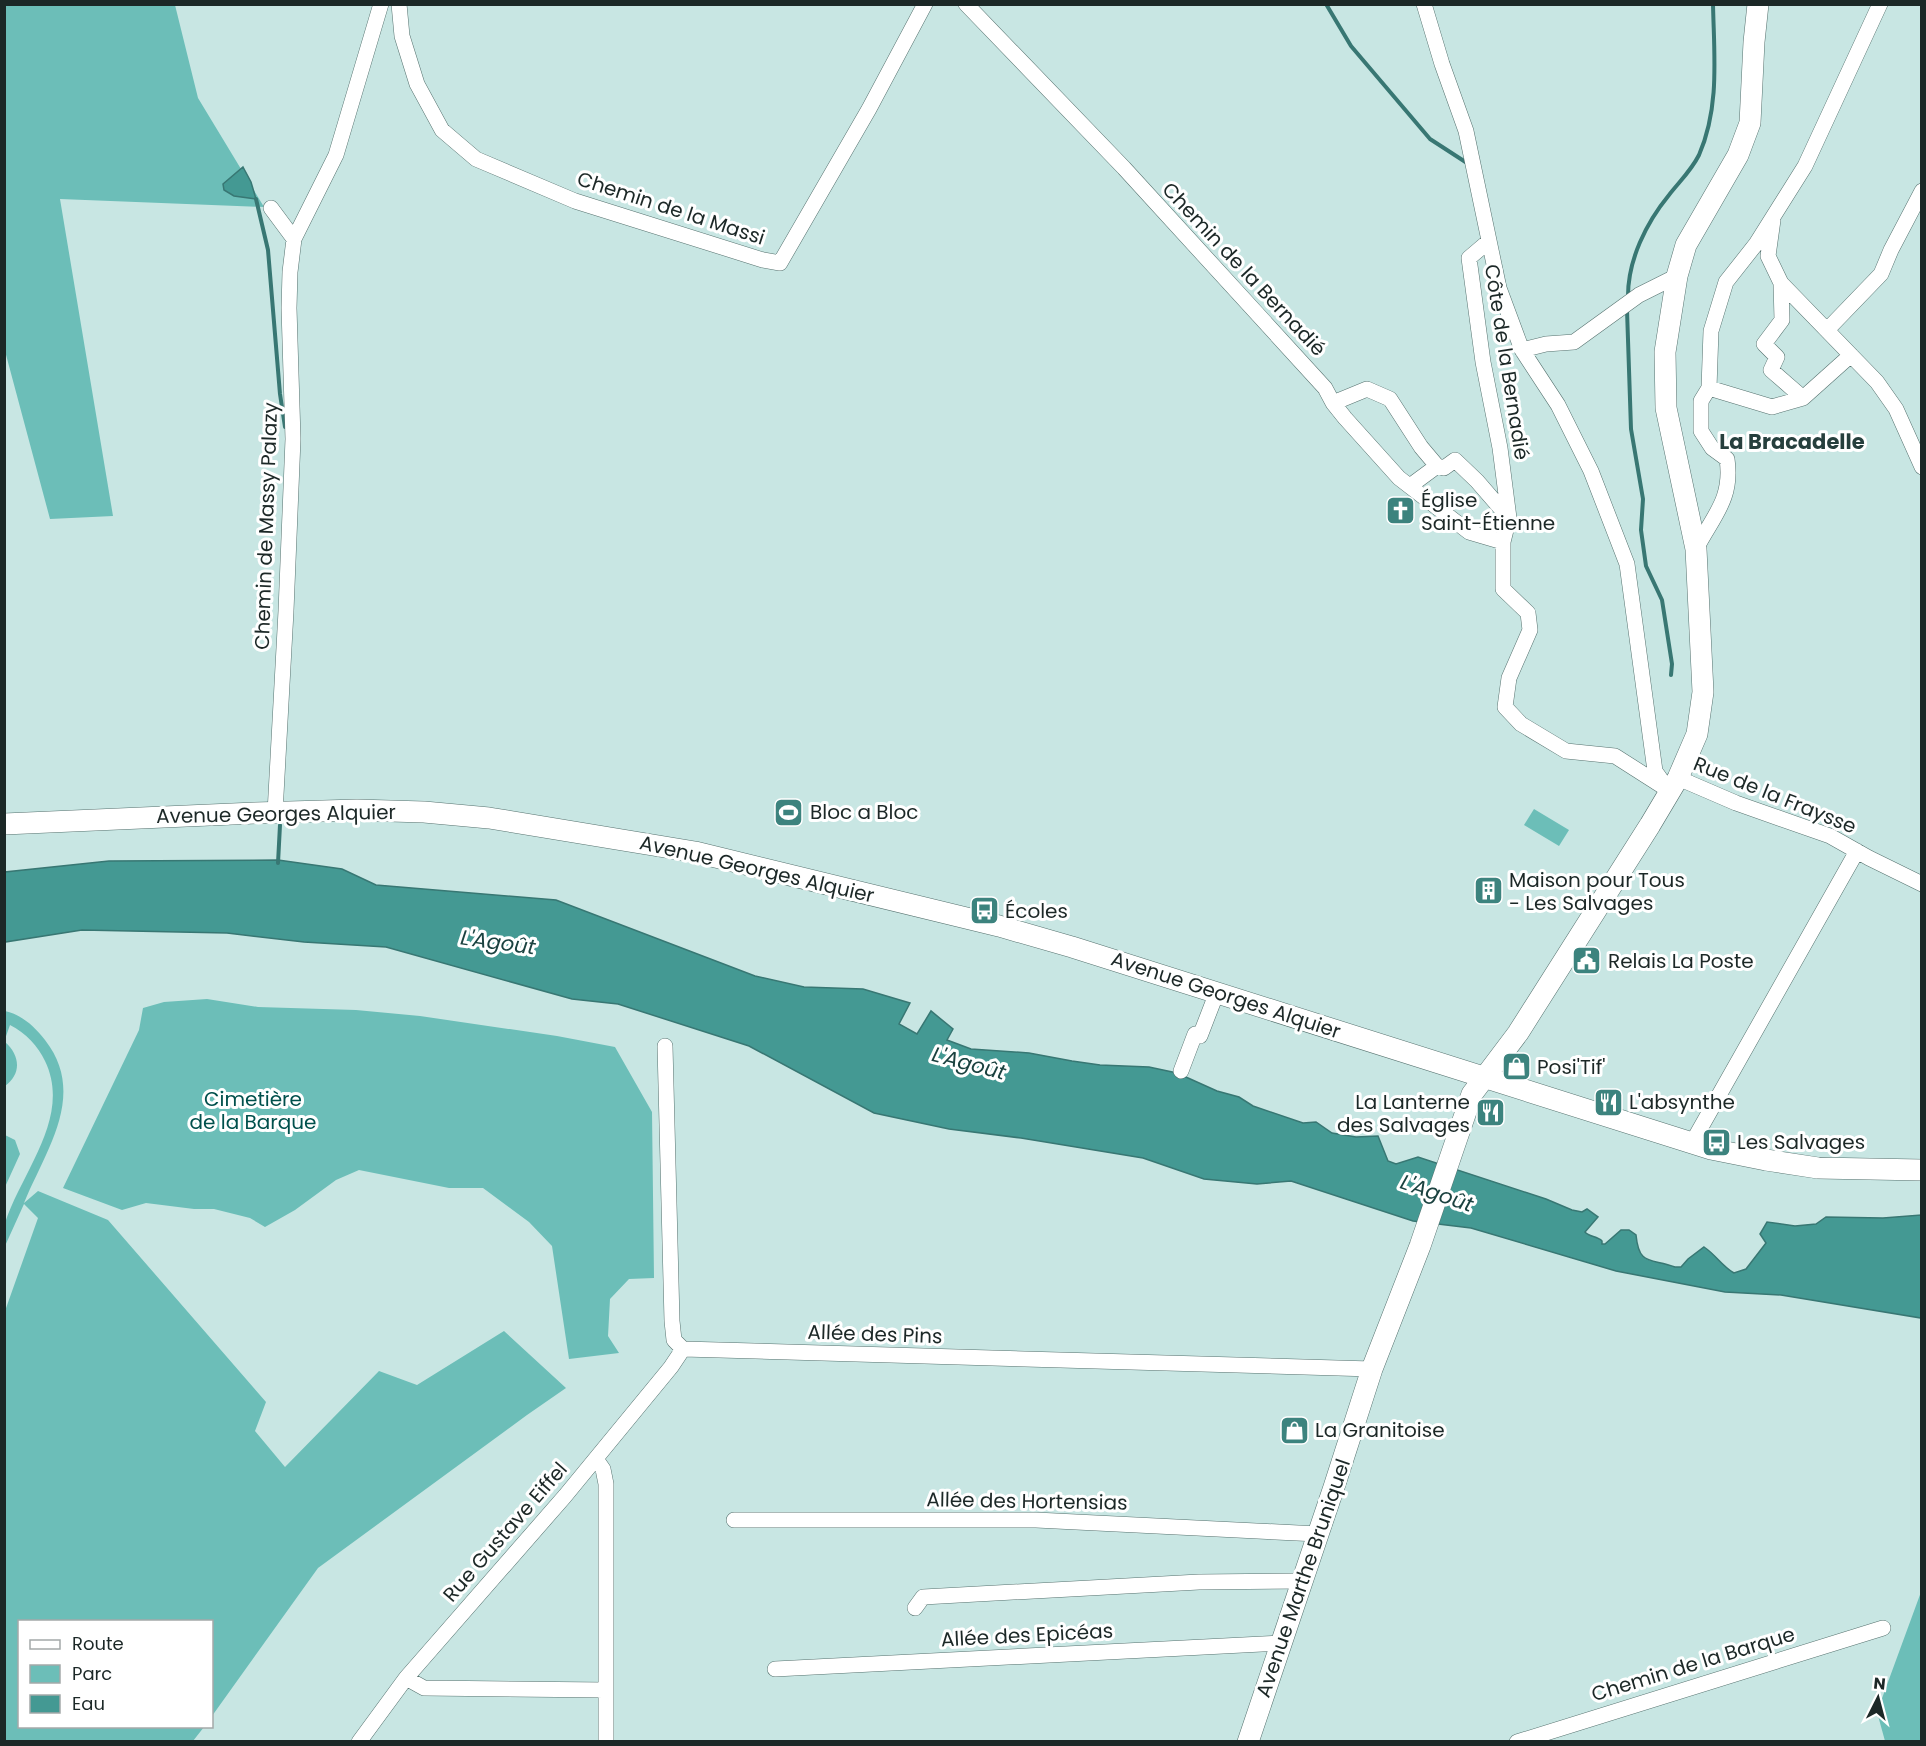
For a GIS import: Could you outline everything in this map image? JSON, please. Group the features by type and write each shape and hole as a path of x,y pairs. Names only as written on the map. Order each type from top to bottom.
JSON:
{"main road":[{"name":"Avenue Marthe Bruniquel","path":"1248,1742 1372,1369 1420,1246 1472,1094 1518,1033 1650,825 1666,783 1697,734 1703,692 1696,549 1666,408 1665,352 1677,276 1686,245 1738,155 1750,123 1758,4"},
{"name":"Avenue Georges Alquier","path":"4,824 357,810 424,812 501,820 695,852 999,926 1217,992 1692,1143 1766,1160 1818,1168 1922,1170"}],"street":[{"path":"271,208 294,239 336,155 381,4"},
{"name":"Chemin de la Massi","path":"399,4 402,36 417,84 442,130 476,159 575,201 763,260 780,263 869,110 925,4"},
{"name":"Chemin de la Bernadié","path":"966,4 1140,186 1325,388 1333,403 1399,478 1468,532 1503,542"},
{"path":"1424,4 1466,131 1489,242"},
{"path":"1696,549 1723,505 1730,475 1727,459 1712,448 1701,431 1701,401 1709,387 1711,331 1726,282 1756,244 1805,166 1880,4"},
{"path":"1827,330 1881,274 1922,191"},
{"path":"1774,216 1768,256 1781,283 1877,382 1896,409 1922,466"},
{"name":"Chemin de Massy Palazy","path":"275,813 293,439 289,308 294,239"},
{"name":"Côte de la Bernadié","path":"1503,542 1509,518 1500,448 1483,362 1469,258 1489,242 1499,288 1522,350 1558,405 1591,471 1627,564 1655,771 1666,783"},
{"path":"1522,350 1546,344 1575,342 1639,295 1677,276"},
{"path":"1781,283 1782,320 1764,344 1777,357 1771,370 1803,398"},
{"path":"1709,387 1772,407 1803,398 1851,356"},
{"path":"1333,403 1367,389 1390,399 1421,447 1437,466 1444,468 1455,460 1509,518"},
{"path":"1410,486 1437,466"},
{"name":"Rue de la Fraysse","path":"1503,542 1503,589 1528,613 1530,630 1509,678 1505,708 1521,724 1566,751 1615,756 1666,783 1736,803 1830,836 1922,884"},
{"path":"1692,1143 1857,851"},
{"path":"1181,1071 1195,1034 1200,1036 1217,992"},
{"path":"665,1046 672,1321 674,1340 683,1349"},
{"name":"Allée des Pins","path":"683,1349 1372,1369"},
{"name":"Rue Gustave Eiffel","path":"359,1742 406,1678 596,1459 671,1368 683,1349"},
{"path":"596,1459 603,1469 606,1484 606,1742"},
{"name":"Allée des Hortensias","path":"735,1520 1036,1520 1318,1534"},
{"path":"915,1608 923,1597 1199,1582 1302,1581"},
{"name":"Chemin de la Barque","path":"1517,1742 1882,1628"},
{"name":"Allée des Epicéas","path":"775,1669 1281,1643"},
{"path":"406,1678 424,1688 605,1690"}],"green space":[{"path":"4,5 175,5 198,98 264,207 60,199 113,516 50,519 5,351"},
{"path":"1534,809 1569,830 1559,846 1524,825"},
{"name":"Cimetière de la Barque","path":"207,999 258,1007 356,1010 420,1016 615,1047 652,1112 654,1278 629,1279 610,1299 608,1336 619,1353 569,1359 552,1246 529,1222 483,1188 449,1188 359,1170 336,1180 295,1210 265,1227 250,1218 214,1209 146,1203 122,1210 63,1188 139,1030 143,1008 164,1002"},
{"path":"5,1011 22,1018 41,1035 57,1061 63,1081 63,1102 58,1123 24,1203 38,1191 108,1220 266,1402 255,1431 285,1467 379,1371 417,1385 504,1331 566,1388 318,1568 213,1715 213,1620 18,1620 18,1728 203,1728 193,1741 5,1741 5,1311 38,1218 24,1204 5,1246 4,1228 13,1203 42,1144 53,1103 52,1082 39,1050 26,1036 10,1025 5,1039"},
{"path":"5,1042 14,1053 17,1064 14,1076 5,1086"},
{"path":"5,1135 15,1140 20,1154 5,1187"},
{"path":"1921,1592 1921,1741 1885,1741 1877,1712"}],"water":[{"path":"243,167 256,199 234,196 224,190 223,184"},
{"name":"L'Agoût","path":"278,860 342,869 376,885 556,900 755,976 804,987 863,989 910,1003 899,1024 917,1034 931,1011 953,1029 947,1040 971,1049 1029,1053 1100,1065 1149,1067 1177,1073 1217,1091 1239,1097 1253,1106 1303,1123 1316,1122 1332,1133 1356,1137 1378,1136 1388,1161 1396,1164 1418,1157 1546,1199 1572,1210 1582,1212 1587,1209 1598,1217 1585,1232 1600,1239 1602,1244 1621,1230 1629,1230 1636,1235 1643,1256 1652,1261 1675,1267 1681,1267 1704,1247 1734,1273 1746,1269 1766,1243 1760,1234 1767,1222 1795,1226 1816,1224 1826,1217 1883,1218 1921,1215 1921,1318 1781,1295 1725,1292 1616,1271 1471,1228 1413,1221 1291,1181 1257,1184 1204,1179 1143,1158 949,1129 874,1113 749,1046 618,1004 572,999 386,947 304,942 227,933 82,930 5,942 5,872 109,861"}],"waterway":[{"path":"1326,4 1351,46 1430,139 1467,163"},
{"path":"1628,296 1631,269 1646,230 1661,206 1696,161 1706,137 1713,100 1715,62 1713,4"},
{"path":"256,199 268,250 280,394 285,427"},
{"path":"1627,310 1631,429 1643,499 1641,530 1646,566 1662,600 1672,664 1671,675"},
{"path":"278,863 280,825"}],"place":[{"name":"Église Saint-Étienne","path":"1400,511"},
{"name":"Bloc a Bloc","path":"789,812"},
{"name":"Maison pour Tous - Les Salvages","path":"1488,891"},
{"name":"Écoles","path":"984,911"},
{"name":"Relais La Poste","path":"1587,961"},
{"name":"Posi'Tif'","path":"1516,1067"},
{"name":"L'absynthe","path":"1608,1102"},
{"name":"La Lanterne des Salvages","path":"1491,1113"},
{"name":"Les Salvages","path":"1716,1142"},
{"name":"La Granitoise","path":"1294,1430"}],"district":[{"name":"La Bracadelle","path":"1792,441"}]}
